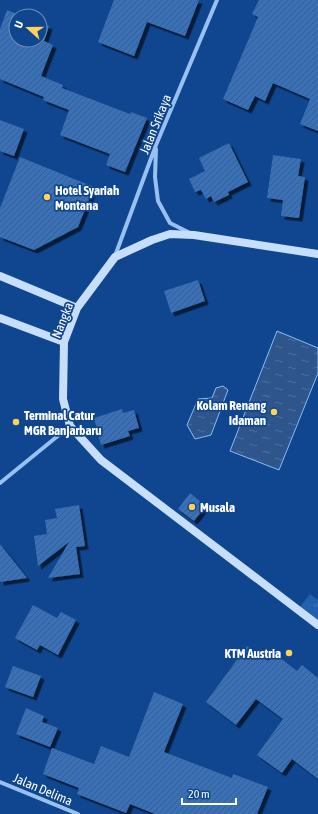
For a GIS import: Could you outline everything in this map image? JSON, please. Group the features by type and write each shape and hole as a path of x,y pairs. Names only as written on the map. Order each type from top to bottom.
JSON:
{"street":[{"name":"Jalan Srikaya","path":"115,257 156,145 217,0"},
{"path":"156,145 155,177 158,201 170,223 194,236"},
{"path":"115,257 152,240 170,234 194,236 318,254"},
{"name":"Nangka","path":"70,426 63,399 64,342 77,308 115,257"},
{"path":"0,276 77,308"},
{"path":"0,318 64,342"},
{"path":"0,483 70,426 101,460 318,625"},
{"name":"Jalan Delima","path":"0,782 78,814"}],"green space":[{"path":"310,594 318,600 318,622 299,608"}],"water":[{"name":"Kolam Renang Idaman","path":"277,331 318,348 318,373 279,470 230,451"},
{"path":"223,386 228,390 211,435 195,439 187,425 198,399 212,398 216,388"}],"building":[{"path":"114,0 199,0 185,36 147,22 134,56 98,42"},
{"path":"259,0 318,0 318,131 300,124 310,99 273,83 265,101 255,96 248,110 223,99 258,17 252,14"},
{"path":"7,10 8,48 48,48 48,43 53,45 41,76 63,85 62,88 130,114 131,112 147,118 125,172 106,165 110,154 60,135 69,110 43,100 44,97 0,79 0,29"},
{"path":"0,120 24,129 14,156 0,151"},
{"path":"229,143 248,182 228,192 229,195 214,202 211,196 206,199 201,190 195,192 189,179 205,171 199,158"},
{"path":"273,155 301,159 298,176 305,177 299,218 281,216 283,200 267,198"},
{"name":"Hotel Syariah Montana","path":"20,157 94,187 78,227 34,250 0,237 0,208"},
{"path":"198,280 205,301 171,313 164,291"},
{"path":"122,409 123,413 134,410 139,428 128,431 130,436 101,445 94,418"},
{"name":"Musala","path":"190,493 206,506 194,521 178,509"},
{"path":"79,505 85,546 76,547 80,574 48,578 69,542 38,566 34,536 47,534 45,520 57,518 55,509"},
{"path":"0,544 27,578 0,582"},
{"path":"33,605 57,618 61,612 76,620 58,655 40,645 37,650 15,638"},
{"path":"247,646 268,661 274,653 297,671 302,665 318,678 318,779 292,759 282,773 257,755 283,719 256,699 236,725 206,702"},
{"path":"13,666 41,676 33,697 5,687"},
{"path":"154,692 183,704 164,752 232,778 233,774 268,787 257,814 155,814 130,804 126,813 77,794 79,788 43,774 52,748 94,764 101,746 129,757"},
{"path":"26,708 44,716 42,722 58,728 50,747 16,734"}],"place":[{"name":"Hotel Syariah Montana","path":"47,197"},
{"name":"Kolam Renang Idaman","path":"274,412"},
{"name":"Terminal Catur MGR Banjarbaru","path":"16,422"},
{"name":"Musala","path":"192,507"},
{"name":"KTM Austria","path":"289,653"}]}
